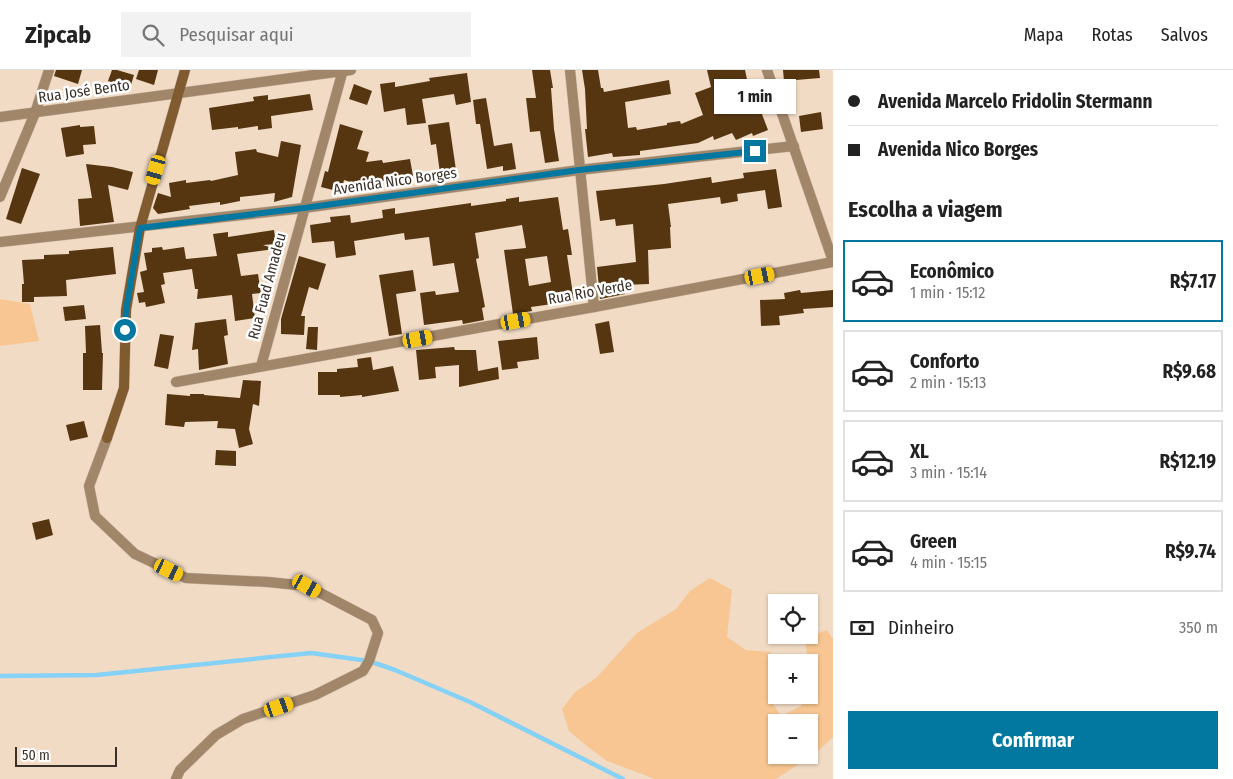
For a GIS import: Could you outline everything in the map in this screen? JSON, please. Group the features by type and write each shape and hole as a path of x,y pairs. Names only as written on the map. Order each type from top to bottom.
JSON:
{"street":[{"path":"0,197 35,113 49,70"},
{"path":"176,779 180,770 216,735 243,719 315,695 363,671 369,661 378,633 372,620 307,586 186,578 135,554 95,516 89,486 124,388 126,310 140,228 185,70"},
{"name":"Rua José Bento","path":"0,117 345,70"},
{"name":"Rua Fuad Amadeu","path":"261,366 304,208 345,70"},
{"path":"570,70 594,307"},
{"path":"767,70 833,262"},
{"name":"Avenida Nico Borges","path":"0,242 140,228 304,208 579,170 794,146"},
{"name":"Rua Rio Verde","path":"176,382 833,262"}],"shaded area":[{"path":"0,299 30,304 39,341 0,346"},
{"path":"710,578 732,590 727,637 746,650 770,652 770,654 768,654 768,704 773,704 780,714 768,714 768,764 799,764 776,779 655,779 607,761 569,731 562,709 575,692 596,678 637,633 676,609 690,591"},
{"path":"827,630 833,639 833,737 818,751 818,714 785,714 802,704 818,704 818,654 807,654 806,644 818,644 818,633"}],"building":[{"path":"56,70 82,70 78,84 54,76"},
{"path":"112,70 134,75 130,88 108,81"},
{"path":"139,70 158,70 154,85 136,79"},
{"path":"532,70 550,70 553,88 551,88 554,129 559,161 545,163 540,131 530,132 526,98 536,98"},
{"path":"582,70 598,70 601,88 603,88 604,92 669,80 671,94 625,102 628,128 636,127 637,130 680,121 681,124 703,115 695,93 711,87 707,70 745,70 754,112 760,109 768,130 753,136 752,133 736,140 732,133 714,140 713,136 698,143 640,151 640,155 613,157 612,153 588,157 585,129 587,129 585,89"},
{"path":"783,70 819,70 820,78 784,81"},
{"path":"467,73 471,102 456,105 454,94 422,99 426,123 407,125 405,108 384,112 380,84 395,82 395,87 430,81 429,78"},
{"path":"354,84 372,91 367,105 349,99"},
{"path":"310,94 313,110 271,116 272,128 258,130 258,126 212,130 209,108 254,101 253,97 268,95 268,100"},
{"path":"486,98 494,146 512,143 516,169 503,171 503,166 487,169 480,124 476,124 473,100"},
{"path":"821,112 823,129 801,132 799,116"},
{"path":"449,122 457,177 441,180 436,144 431,145 428,125"},
{"path":"340,124 363,131 357,149 369,152 366,162 382,160 383,163 410,159 413,176 369,183 370,188 344,180 341,192 321,187 325,171 328,172"},
{"path":"80,125 80,127 94,126 96,144 83,145 84,154 66,157 61,128"},
{"path":"281,141 301,145 292,197 274,202 275,193 240,197 240,201 220,205 220,202 189,206 190,209 158,214 153,208 158,193 171,197 169,183 186,180 186,183 211,181 238,175 235,152 256,149 257,152 278,157"},
{"path":"86,164 133,172 128,190 108,185 114,222 80,226 78,199 92,198"},
{"path":"22,168 40,174 21,224 6,219"},
{"path":"776,169 782,207 768,209 765,190 737,194 738,201 721,204 720,197 668,204 671,248 648,250 649,284 623,285 625,294 600,299 597,267 636,262 633,224 616,226 615,219 600,221 596,191 711,177 712,183 744,178 743,173"},
{"path":"519,197 519,202 558,197 563,230 568,229 572,255 567,255 574,301 531,307 532,311 513,314 504,250 526,248 522,225 475,233 479,258 476,259 485,307 482,308 484,320 463,324 462,320 424,325 420,293 435,291 436,295 459,292 454,263 433,266 429,237 405,240 404,233 354,241 356,255 336,258 334,241 312,243 310,225 331,222 330,217 350,215 351,223 383,218 382,210 395,208 395,214 471,203 471,206 506,201 506,199","holes":["547,256 551,282 529,286 525,259"]},
{"path":"274,230 276,244 263,245 275,249 237,254 241,276 258,274 261,293 252,294 255,318 235,321 232,295 197,299 198,289 195,289 192,269 163,273 165,284 161,285 165,303 146,307 145,302 139,303 137,293 144,292 140,272 147,270 144,253 152,252 152,248 162,247 163,250 184,247 186,259 217,256 213,234 228,232 228,237"},
{"path":"113,247 116,274 66,280 67,296 34,297 34,302 22,302 22,284 24,284 22,260 44,259 44,255 69,254 69,251"},
{"path":"299,256 326,264 318,290 309,287 301,316 305,316 304,335 281,334 281,319"},
{"path":"413,270 416,291 396,294 402,334 389,336 379,275"},
{"path":"800,290 801,293 833,290 833,307 803,309 804,313 779,316 780,325 761,326 760,300 785,299 784,293"},
{"path":"84,305 86,319 65,321 63,307"},
{"path":"226,319 228,335 224,336 228,364 199,370 198,349 192,350 195,323"},
{"path":"609,321 614,352 600,354 595,324"},
{"path":"100,325 103,353 102,390 83,390 83,353 86,353 85,326"},
{"path":"308,327 318,327 317,350 306,349"},
{"path":"160,334 174,336 168,369 154,366"},
{"path":"537,337 539,359 517,362 518,368 502,370 498,341"},
{"path":"454,347 455,350 476,350 478,371 498,367 499,379 459,387 459,365 435,367 436,378 419,380 416,350"},
{"path":"371,357 373,370 393,366 399,391 362,397 362,395 340,397 340,395 318,395 318,372 337,372 337,369 358,367 357,359"},
{"path":"243,380 261,381 259,406 253,404 249,429 253,444 239,448 235,429 217,428 218,421 185,422 184,427 165,425 167,394 190,396 190,394 204,394 240,398"},
{"path":"84,421 88,437 70,441 66,425"},
{"path":"216,450 236,451 236,466 215,465"},
{"path":"49,519 53,535 36,540 32,523"}],"waterway":[{"path":"0,676 97,675 311,653 369,661 470,702 623,779"}],"route":[{"path":"125,330 126,310 140,228 304,208 579,170 755,151"}]}
